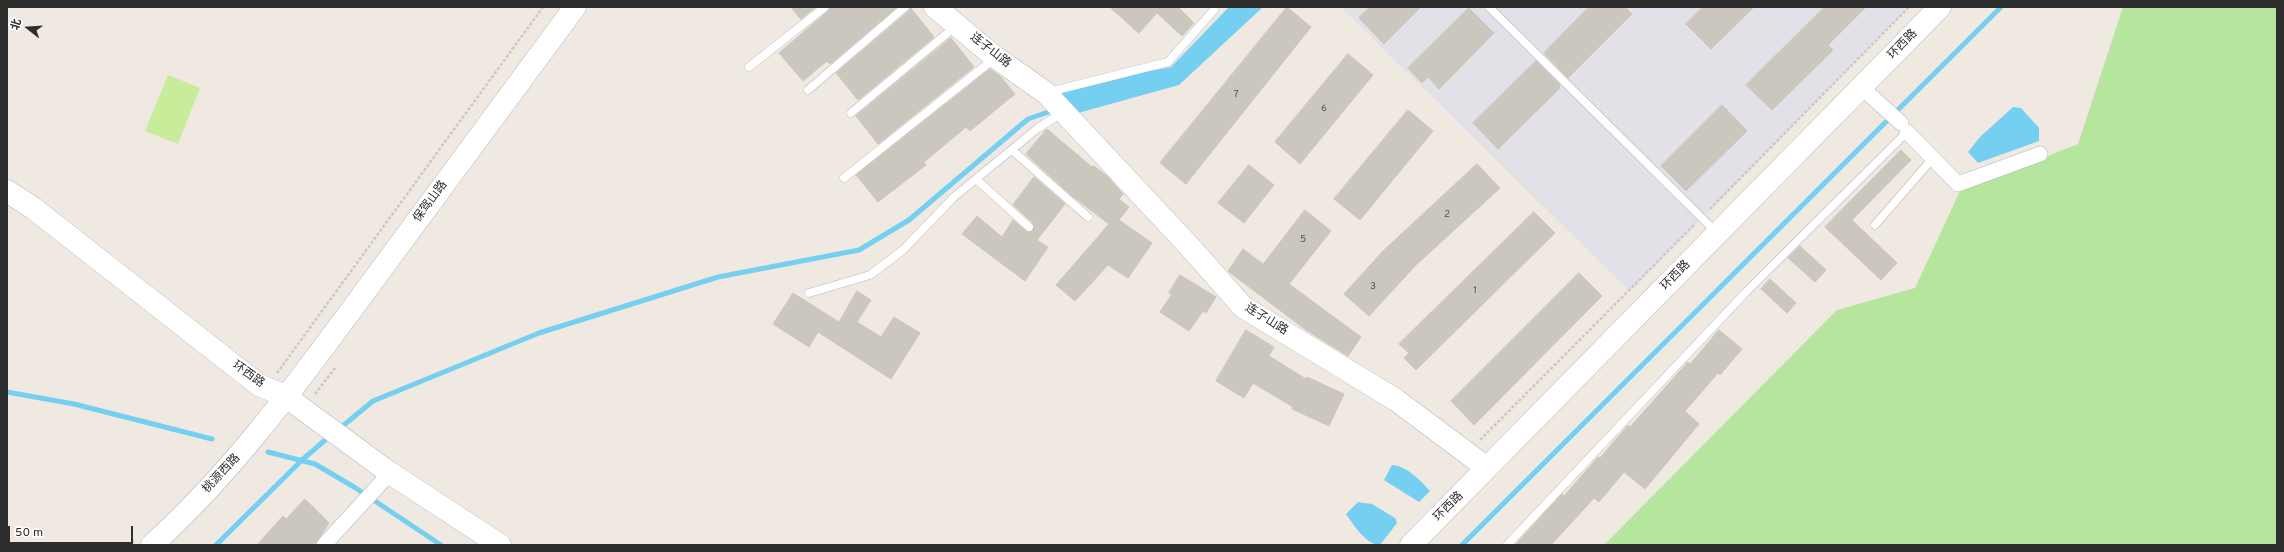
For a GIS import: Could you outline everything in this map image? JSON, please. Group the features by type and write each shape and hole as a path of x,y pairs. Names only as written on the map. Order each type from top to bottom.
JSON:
{"street":[{"name":"保驾山路","path":"276,392 309,367 574,7"},
{"name":"连子山路","path":"935,7 995,57 1046,93 1189,246 1243,307 1396,400 1487,468"},
{"name":"环西路","path":"1411,545 1940,7"},
{"path":"1861,87 1884,108 1958,184 2040,154"},
{"name":"环西路","path":"7,191 44,217 259,385 276,392 344,439 383,480 500,545"},
{"name":"桃源西路","path":"146,540 185,515 248,446 276,392"},
{"path":"324,545 383,480"}],"lane":[{"path":"749,67 824,7"},
{"path":"808,90 905,7"},
{"path":"1489,7 1718,233"},
{"path":"1046,93 1168,62 1214,10"},
{"path":"851,113 957,25"},
{"path":"844,178 995,57"},
{"path":"809,293 870,275 903,250 954,197 1038,128 1063,112"},
{"path":"1507,545 1747,291 1904,128"},
{"path":"1012,150 1088,217"},
{"path":"1875,225 1933,158"},
{"path":"976,180 1029,227"}],"path":[{"path":"276,392 543,7"},
{"path":"128,545 146,540"}],"shaded area":[{"path":"1341,7 1909,7 1630,292"}],"green space":[{"path":"2123,7 2277,7 2277,545 1604,545 1837,310 1915,288 1960,191 2078,144"},
{"path":"168,75 200,88 178,144 145,131"}],"water":[{"path":"1229,7 1263,7 1179,85 1078,113 1056,89 1171,67"},
{"path":"2013,107 2021,108 2039,128 2039,141 1978,163 1968,152 1980,137"},
{"path":"1392,465 1408,471 1418,478 1430,491 1419,502 1384,480"},
{"path":"1358,502 1372,504 1395,518 1397,523 1380,545 1370,542 1365,538 1346,514"}],"building":[{"path":"791,7 816,7 801,19"},
{"path":"830,7 897,7 830,64 827,61 803,81 779,53 828,11"},
{"path":"910,7 934,37 858,100 836,73 909,11"},
{"path":"1110,7 1178,7 1194,23 1182,36 1157,13 1139,33"},
{"path":"1287,7 1311,27 1186,184 1160,163"},
{"path":"1370,7 1421,7 1384,44 1359,18"},
{"path":"1589,7 1625,7 1632,14 1568,78 1544,53"},
{"path":"1703,7 1754,7 1711,49 1686,24"},
{"path":"1825,7 1866,7 1828,45 1833,50 1772,110 1746,85"},
{"path":"1469,8 1494,33 1439,89 1428,77 1422,83 1408,68"},
{"path":"951,38 974,67 878,144 856,116"},
{"path":"1348,54 1373,75 1300,164 1275,142"},
{"path":"1536,61 1560,85 1559,89 1498,149 1473,123"},
{"path":"990,69 1001,77 1015,94 970,131 966,127 924,162 926,165 878,202 856,175"},
{"path":"1722,105 1747,131 1686,191 1661,166"},
{"path":"1408,110 1433,131 1360,220 1334,199"},
{"path":"1047,129 1092,167 1094,166 1107,176 1123,194 1119,199 1129,207 1119,220 1152,243 1128,278 1108,265 1075,301 1056,285 1109,224 1071,195 1026,154"},
{"path":"1901,150 1911,160 1852,220 1897,263 1881,280 1825,227"},
{"path":"1477,164 1500,188 1415,266 1369,316 1344,294 1382,252"},
{"path":"1249,165 1274,185 1244,223 1218,203"},
{"path":"1034,177 1065,204 1037,240 1048,247 1025,281 962,234 977,216 1002,237 1013,220 1026,231 1033,231 1033,223 1013,205"},
{"path":"1305,210 1331,231 1289,284 1361,337 1348,356 1306,330 1228,271 1243,249 1263,264"},
{"path":"1534,212 1555,233 1416,370 1404,358 1409,353 1399,344"},
{"path":"1800,246 1826,270 1815,282 1788,258"},
{"path":"1579,273 1602,296 1474,425 1451,401"},
{"path":"1180,275 1216,297 1206,313 1203,311 1189,331 1160,312 1172,294 1169,293"},
{"path":"1770,279 1796,303 1787,313 1761,289"},
{"path":"857,291 871,300 857,322 881,337 894,317 920,333 891,379 818,332 809,347 773,324 793,293 839,322"},
{"path":"1246,330 1274,347 1269,356 1306,379 1307,377 1344,394 1329,426 1292,409 1293,407 1253,383 1244,398 1216,381"},
{"path":"1719,330 1742,349 1720,375 1718,373 1685,411 1699,424 1645,489 1624,472 1599,502 1594,498 1551,545 1515,545 1562,494 1564,496 1598,457 1600,458 1628,425 1630,427 1688,362 1690,364"},
{"path":"305,499 329,523 315,545 257,545 283,516 286,519"}],"waterway":[{"path":"1462,545 2001,7"},
{"path":"339,429 373,401 539,333 718,277 859,250 909,220 1028,119 1054,110"},
{"path":"7,392 74,404 212,439"},
{"path":"216,545 302,460 331,435"},
{"path":"268,452 315,464 354,487 441,545"}]}
